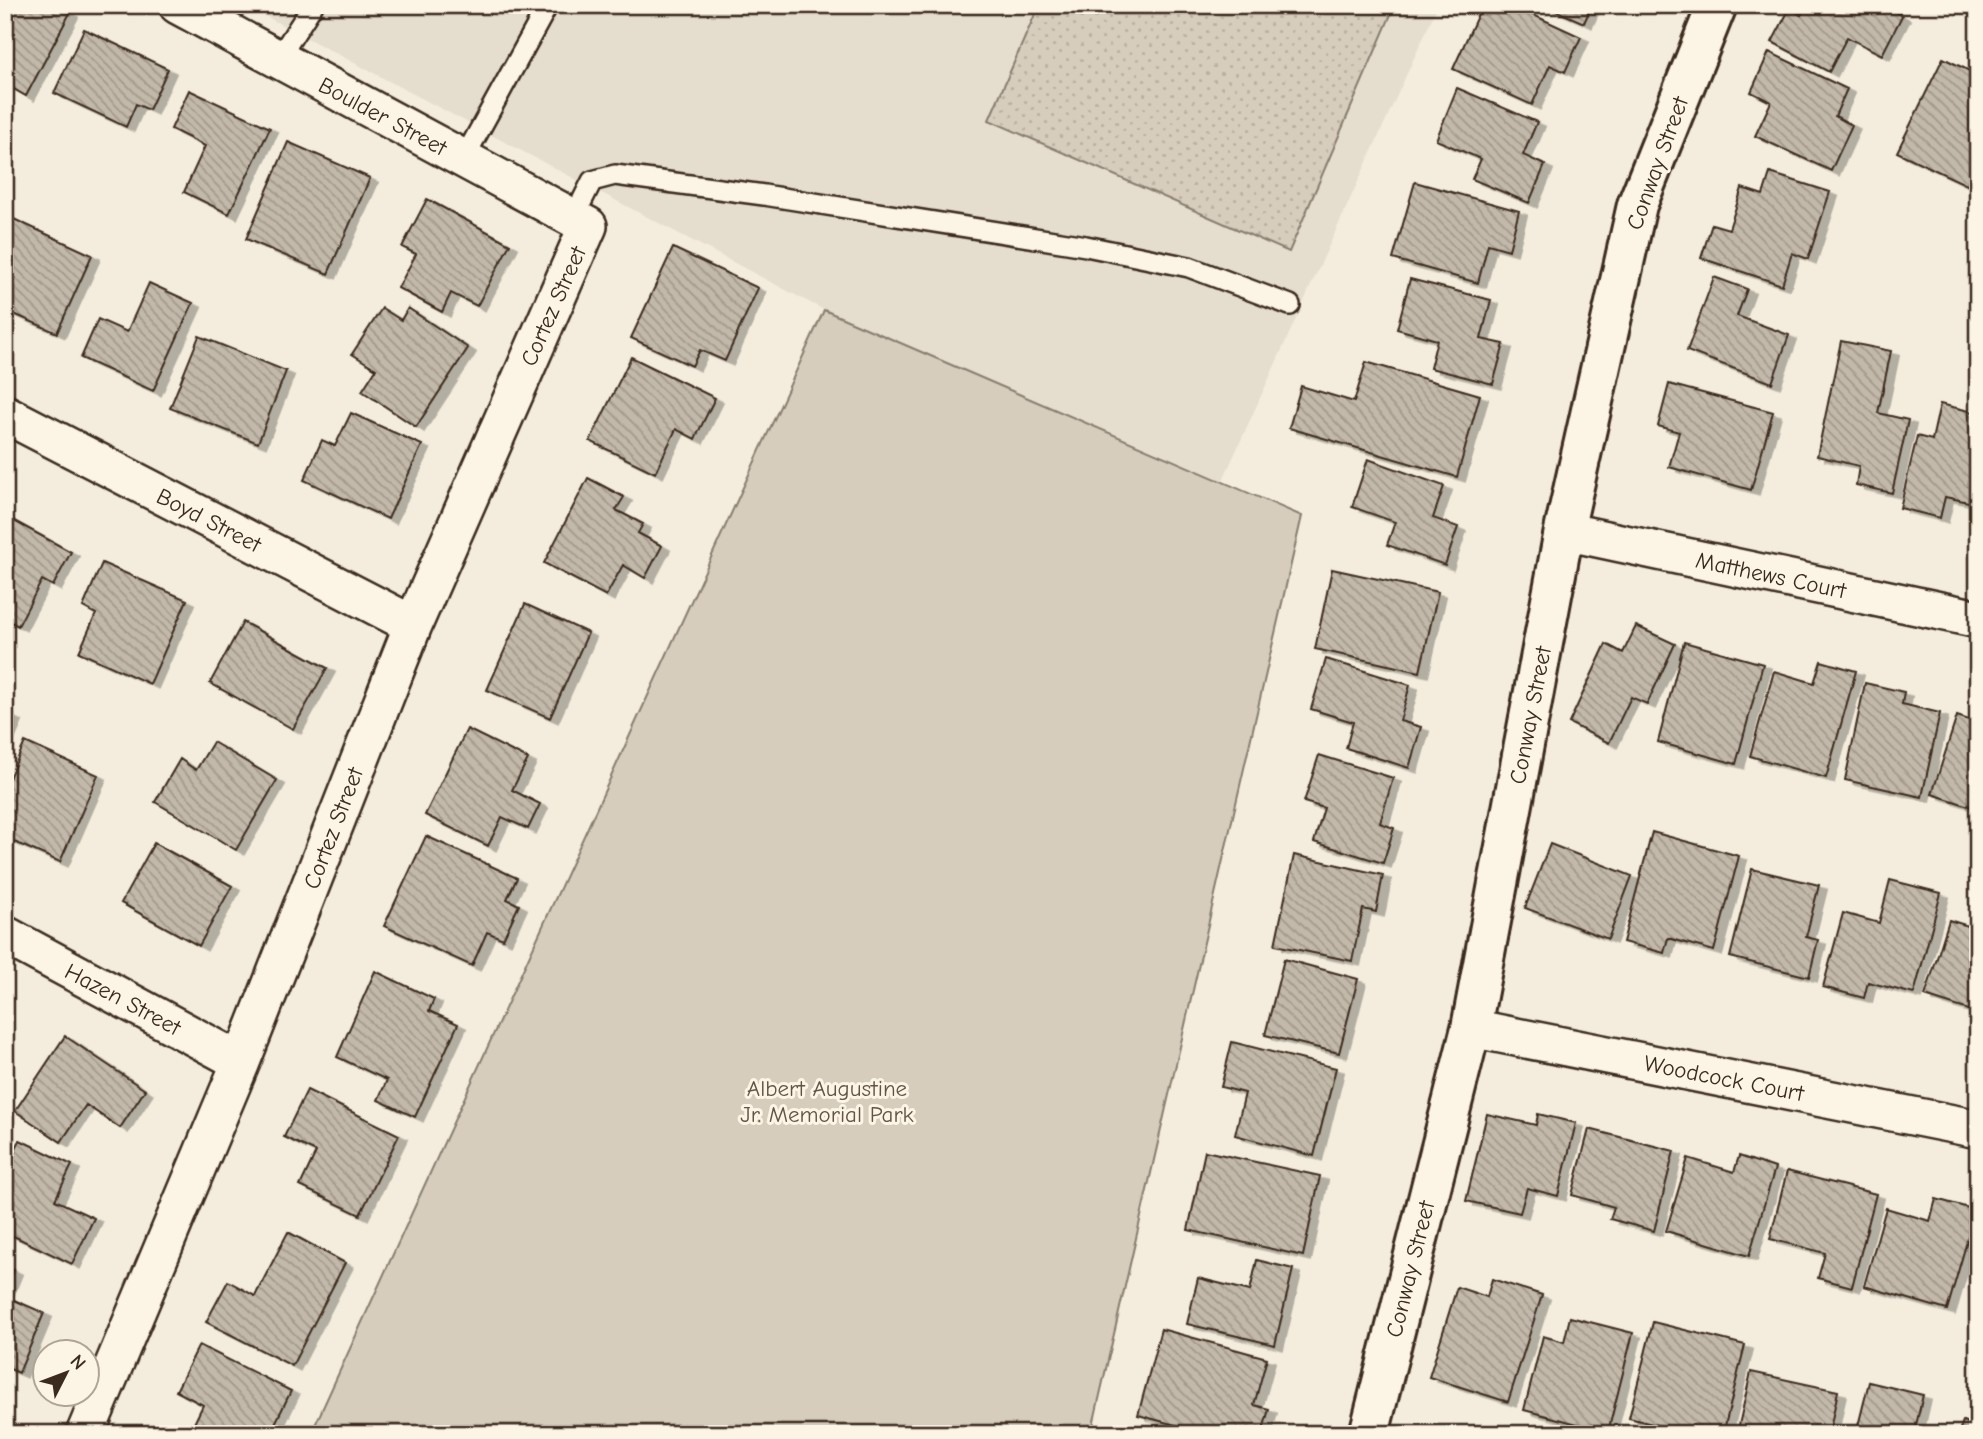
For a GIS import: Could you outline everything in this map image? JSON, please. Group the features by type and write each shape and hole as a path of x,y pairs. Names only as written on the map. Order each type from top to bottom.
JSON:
{"street":[{"name":"Conway Street","path":"1369,1434 1471,1028 1564,531 1637,205 1717,5"},
{"name":"Boulder Street","path":"180,6 580,222"},
{"name":"Cortez Street","path":"85,1434 241,1062 413,625 580,222"},
{"name":"Boyd Street","path":"5,415 413,625"},
{"name":"Matthews Court","path":"1564,531 1978,619"},
{"name":"Hazen Street","path":"5,936 241,1062"},
{"name":"Woodcock Court","path":"1471,1028 1978,1129"}],"lane":[{"path":"278,59 313,5"},
{"path":"463,160 548,5"},
{"path":"580,222 592,181 615,175 764,195 1086,246 1189,267 1290,305"}],"shaded area":[{"path":"244,5 1438,5 1222,482 824,310"}],"green space":[{"path":"1039,5 1395,5 1289,252 989,120"},
{"name":"Albert Augustine Jr. Memorial Park","path":"824,310 1302,516 1091,1434 311,1434"}],"building":[{"path":"5,5 56,5 70,13 26,96 5,84"},
{"path":"1482,5 1512,5 1581,37 1565,72 1550,65 1532,105 1453,69"},
{"path":"1543,5 1592,5 1584,23"},
{"path":"1807,5 1883,5 1902,16 1882,55 1847,37 1829,72 1772,42 1790,8 1801,15"},
{"path":"84,29 168,69 149,110 136,104 126,127 54,93"},
{"path":"1769,52 1847,89 1835,116 1852,125 1831,171 1755,136 1771,102 1751,92"},
{"path":"1943,58 1978,75 1978,167 1969,186 1897,152"},
{"path":"1457,88 1537,122 1523,155 1545,165 1529,203 1472,179 1481,159 1436,140"},
{"path":"189,90 270,128 229,214 184,192 205,146 171,129"},
{"path":"288,142 370,178 328,274 246,239"},
{"path":"1770,173 1830,192 1808,259 1792,253 1782,285 1701,258 1712,224 1729,229 1742,188 1763,195"},
{"path":"1415,182 1519,211 1509,250 1488,244 1478,283 1393,259"},
{"path":"427,199 510,244 477,306 451,293 442,312 398,288 416,254 402,247"},
{"path":"5,215 92,255 57,333 5,310"},
{"path":"673,248 758,288 725,361 700,350 692,366 631,338"},
{"path":"1714,277 1747,289 1737,316 1789,335 1772,383 1687,351"},
{"path":"1410,279 1491,300 1481,339 1504,344 1493,384 1430,368 1437,340 1397,329"},
{"path":"149,283 193,303 153,391 81,358 98,319 127,332"},
{"path":"382,308 401,320 408,308 468,348 416,427 362,391 376,369 352,354"},
{"path":"199,336 286,371 258,443 170,408"},
{"path":"1841,341 1891,351 1878,413 1908,420 1892,493 1856,485 1859,466 1817,456"},
{"path":"631,357 715,398 695,439 676,429 655,473 590,441"},
{"path":"1366,362 1480,395 1457,477 1289,428 1301,386 1354,402"},
{"path":"1669,384 1773,412 1751,490 1669,467 1679,432 1658,426"},
{"path":"1940,404 1978,413 1978,504 1945,497 1940,518 1900,508 1917,436 1932,440"},
{"path":"351,413 422,445 388,519 304,480 322,440 335,446"},
{"path":"1368,459 1444,486 1433,518 1458,527 1445,565 1387,545 1395,522 1352,507"},
{"path":"588,478 624,497 616,510 643,524 638,533 662,546 645,578 623,565 606,596 544,563"},
{"path":"5,516 71,552 53,586 42,580 18,626 5,619"},
{"path":"102,563 187,600 150,684 79,652 96,614 83,607"},
{"path":"1332,569 1438,592 1420,672 1315,649"},
{"path":"525,604 588,633 550,718 487,690"},
{"path":"243,622 327,668 293,729 210,683"},
{"path":"1636,626 1675,644 1647,704 1631,697 1609,743 1569,723 1606,644 1623,653"},
{"path":"1684,642 1763,664 1736,764 1658,742"},
{"path":"1326,659 1410,685 1400,721 1421,727 1409,768 1346,748 1353,722 1311,709"},
{"path":"1821,661 1856,671 1826,778 1750,756 1774,671 1814,683"},
{"path":"1865,683 1904,692 1902,704 1940,713 1922,797 1845,780"},
{"path":"5,713 14,717 5,738"},
{"path":"1957,716 1978,723 1978,809 1932,794"},
{"path":"467,729 528,759 512,790 540,804 528,829 502,817 488,846 425,815"},
{"path":"25,742 98,775 60,862 5,838 5,787"},
{"path":"213,742 277,780 236,850 155,802 180,759 196,770"},
{"path":"1319,755 1393,778 1380,823 1394,828 1383,863 1314,842 1324,808 1304,802"},
{"path":"1652,832 1739,856 1714,951 1668,938 1664,953 1623,942"},
{"path":"426,836 517,878 507,899 519,905 503,939 487,932 472,966 384,926"},
{"path":"154,843 232,886 199,946 121,903"},
{"path":"1550,844 1632,876 1608,939 1525,908"},
{"path":"1294,855 1383,875 1376,912 1363,909 1352,961 1275,945"},
{"path":"1752,869 1819,885 1806,937 1818,940 1809,977 1730,957"},
{"path":"1890,880 1941,893 1914,994 1868,982 1864,998 1823,987 1843,913 1879,923"},
{"path":"1949,920 1978,929 1978,1013 1925,996"},
{"path":"1284,959 1358,979 1339,1053 1265,1035"},
{"path":"375,971 434,999 429,1011 458,1024 415,1117 378,1100 387,1080 337,1057"},
{"path":"65,1036 145,1090 120,1128 86,1105 61,1142 15,1111"},
{"path":"1232,1042 1336,1068 1314,1156 1235,1135 1245,1093 1221,1087"},
{"path":"307,1090 399,1135 360,1215 300,1186 316,1152 284,1137"},
{"path":"1487,1114 1536,1125 1538,1114 1576,1123 1558,1196 1527,1188 1520,1213 1466,1201"},
{"path":"1589,1129 1674,1151 1654,1231 1610,1219 1614,1207 1572,1195"},
{"path":"20,1140 72,1165 55,1200 94,1218 72,1264 5,1232 5,1170"},
{"path":"1205,1151 1320,1176 1303,1256 1188,1230"},
{"path":"1739,1156 1775,1168 1749,1256 1666,1231 1688,1158 1734,1172"},
{"path":"1787,1171 1876,1194 1852,1287 1818,1278 1825,1253 1770,1239"},
{"path":"1936,1199 1976,1210 1947,1310 1864,1286 1886,1208 1930,1221"},
{"path":"288,1232 345,1263 292,1366 206,1322 228,1281 255,1296"},
{"path":"1257,1260 1293,1269 1275,1345 1187,1324 1198,1278 1250,1291"},
{"path":"5,1266 14,1270 5,1292"},
{"path":"1492,1279 1542,1295 1508,1402 1429,1377 1457,1287 1487,1297"},
{"path":"5,1296 44,1313 19,1373 5,1367"},
{"path":"1570,1317 1633,1333 1608,1432 1524,1410 1543,1336 1564,1342"},
{"path":"1653,1322 1745,1345 1723,1434 1691,1434 1629,1418"},
{"path":"1161,1329 1267,1358 1254,1405 1269,1409 1262,1434 1209,1434 1138,1415"},
{"path":"199,1345 291,1391 270,1434 189,1434 203,1405 176,1391"},
{"path":"1751,1372 1838,1391 1829,1434 1737,1434"},
{"path":"1869,1382 1923,1395 1914,1434 1856,1434"},
{"path":"1963,1421 1978,1427 1978,1434 1958,1434"}]}
